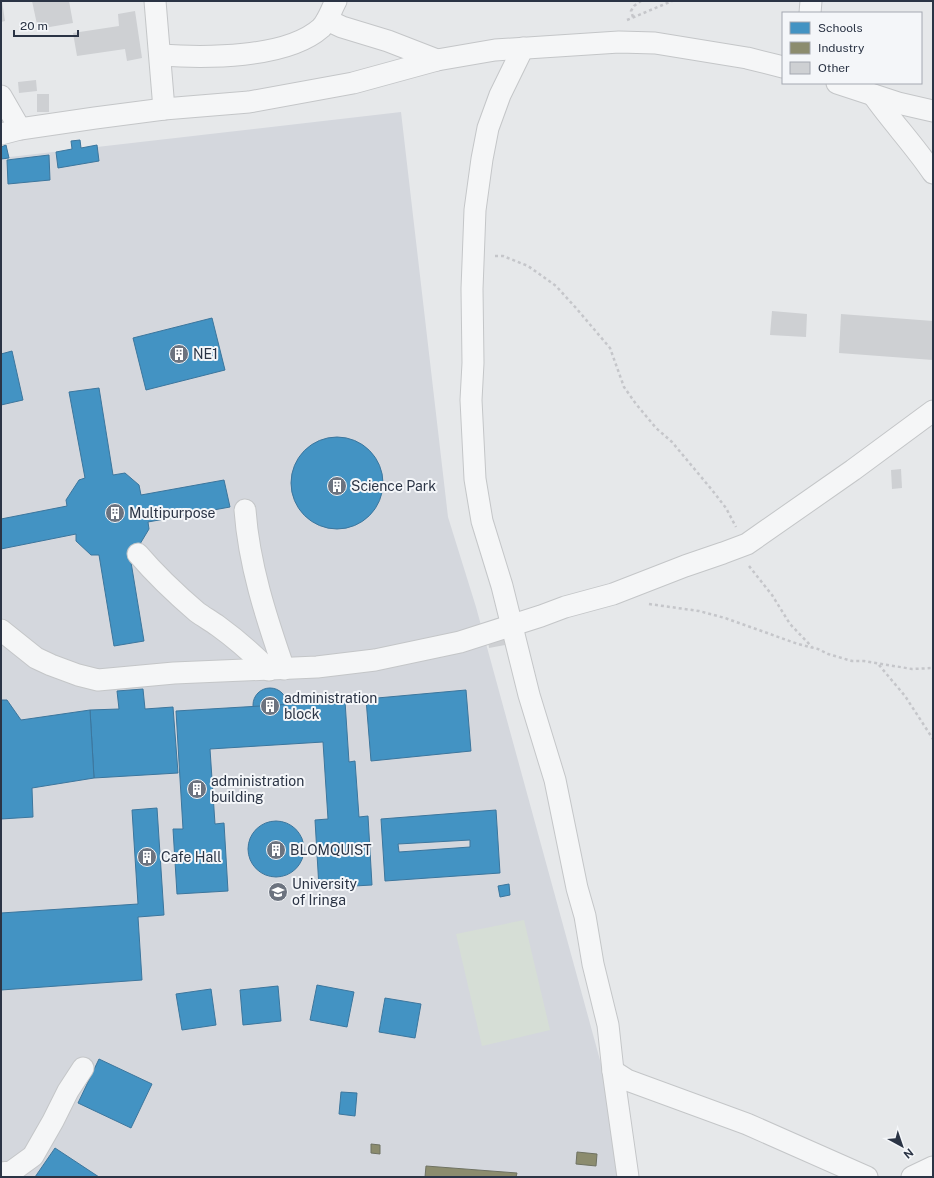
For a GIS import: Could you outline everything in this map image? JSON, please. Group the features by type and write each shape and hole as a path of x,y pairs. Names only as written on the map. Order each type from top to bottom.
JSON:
{"street":[{"path":"155,1 164,109"},
{"path":"160,55 200,57 241,55 282,47 305,39 322,27 336,1"},
{"path":"810,12 811,1"},
{"path":"327,20 342,27 388,41 437,60"},
{"path":"1,96 11,132 164,109 249,102 353,83 437,60 495,50 619,42 655,43 747,58 782,67"},
{"path":"523,48 500,95 488,128 475,210 472,289 473,363 471,400 475,479 482,521 502,586 529,695 555,780 577,888 585,916 593,964 608,1025 628,1177"},
{"path":"840,84 898,103 933,111"},
{"path":"873,95 933,173"},
{"path":"1,630 36,658 78,675 98,680 174,673 317,667 375,660 460,642 565,607 613,594 685,566 741,547 765,532 853,470 933,411"},
{"path":"245,510 247,536 254,568 272,633 277,669"},
{"path":"138,554 159,578 177,595 243,646 277,669"},
{"path":"1,1173 11,1172 32,1156 53,1121 68,1091 83,1068"},
{"path":"613,1071 627,1080 746,1124 867,1177"},
{"path":"912,1177 933,1167"}],"path":[{"path":"633,17 631,12 632,9 641,1"},
{"path":"473,255 504,256 528,266 556,286 610,348 624,387 656,428 672,442 726,508 739,532 741,547 754,574 772,595 790,624 812,648"},
{"path":"643,604 699,611 852,661 864,661 912,669 933,668"},
{"path":"879,664 905,696 933,739"}],"shaded area":[{"name":"University of Iringa","path":"401,112 448,517 476,607 632,1177 1,1177 1,158"},
{"path":"524,920 550,1030 482,1046 456,934"}],"building: Schools":[{"path":"80,140 81,148 97,145 99,161 58,168 56,152 72,149 71,141"},
{"path":"6,145 9,158 1,159 1,147"},
{"path":"49,155 50,180 8,184 7,160"},
{"name":"NE1","path":"212,318 225,370 146,390 133,338"},
{"path":"12,351 23,400 1,405 1,354"},
{"name":"Multipurpose","path":"99,388 113,475 125,473 139,485 141,495 224,480 230,507 148,522 149,529 137,549 129,550 144,641 114,646 99,555 91,555 76,541 76,534 1,549 1,519 67,506 66,500 79,480 85,478 69,392"},
{"name":"Science Park","path":"337,437 354,441 369,451 379,466 383,483 379,500 369,515 354,525 337,529 320,525 305,515 295,500 291,483 295,466 305,451 320,441"},
{"name":"administration block","path":"273,688 280,690 285,695 287,705 285,715 280,720 267,722 260,720 255,715 253,702 255,695 260,690"},
{"path":"143,689 145,709 173,707 178,773 94,778 90,710 119,709 117,691"},
{"path":"466,690 471,751 371,761 366,699"},
{"path":"1,700 7,700 21,720 90,710 94,778 32,788 33,817 1,819"},
{"name":"administration building","path":"345,701 349,762 355,761 359,817 368,816 372,885 319,888 315,820 328,819 323,742 210,749 215,824 224,823 228,891 177,894 173,829 183,829 176,711"},
{"name":"Cafe Hall","path":"157,808 164,915 138,917 142,980 1,990 1,913 138,904 132,810"},
{"path":"496,810 500,873 385,881 381,819","holes":["470,840 470,847 399,852 398,844"]},
{"name":"BLOMQUIST","path":"276,821 291,826 299,834 304,849 299,864 291,872 276,877 261,872 253,864 248,849 253,834 261,826"},
{"path":"509,884 510,895 500,897 498,886"},
{"path":"317,985 354,992 347,1027 310,1020"},
{"path":"278,986 281,1021 243,1025 240,990"},
{"path":"211,989 216,1025 182,1030 176,994"},
{"path":"385,998 421,1004 415,1038 379,1032"},
{"path":"99,1059 152,1084 131,1128 78,1103"},
{"path":"341,1092 357,1093 355,1116 339,1114"},
{"path":"55,1148 99,1177 35,1177"}],"building: Industry":[{"path":"371,1144 380,1145 380,1154 371,1153"},
{"path":"577,1152 597,1154 596,1166 576,1164"},
{"path":"426,1166 517,1173 516,1177 425,1177"}],"building: Other":[{"path":"1,1 5,21 1,22"},
{"path":"32,1 69,1 73,23 38,29"},
{"path":"135,11 142,58 127,61 125,49 77,56 73,33 119,26 118,14"},
{"path":"36,80 37,91 19,93 18,82"},
{"path":"37,94 49,94 49,112 37,112"},
{"path":"772,311 807,314 806,337 770,335"},
{"path":"841,314 933,321 933,360 839,353"},
{"path":"901,469 902,488 892,489 891,470"},
{"path":"502,631 505,645 489,648 487,634"}],"place":[{"name":"NE1","path":"179,354"},
{"name":"Science Park","path":"337,486"},
{"name":"Multipurpose","path":"115,513"},
{"name":"administration block","path":"270,706"},
{"name":"administration building","path":"197,789"},
{"name":"BLOMQUIST","path":"276,850"},
{"name":"Cafe Hall","path":"147,857"},
{"name":"University of Iringa","path":"278,892"}]}
